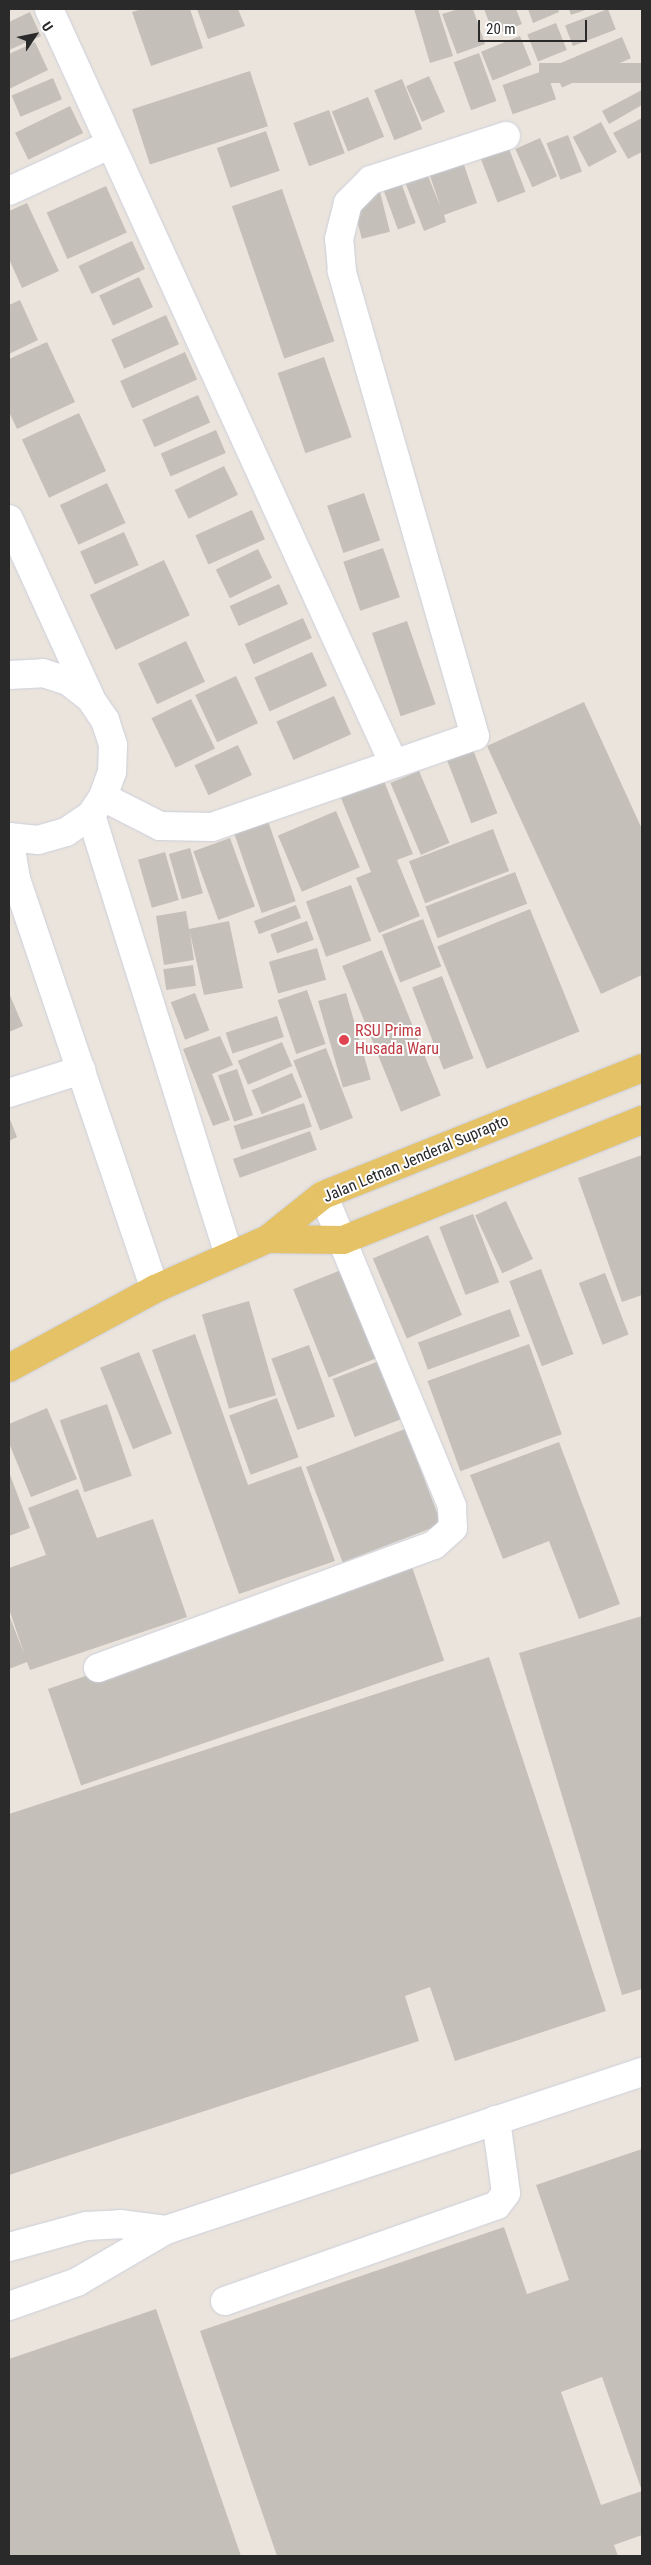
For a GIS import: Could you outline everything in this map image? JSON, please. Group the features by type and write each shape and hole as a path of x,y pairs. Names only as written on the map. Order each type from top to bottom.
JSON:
{"main road":[{"name":"Jalan Letnan Jenderal Suprapto","path":"268,1239 323,1195 642,1068"},
{"path":"9,1368 154,1289 268,1239 343,1240 642,1120"}],"street":[{"path":"49,9 109,145 392,762"},
{"path":"97,806 160,826 212,827 392,762 475,736 342,272 340,223 348,203 371,180 506,136"},
{"path":"9,191 109,145"},
{"path":"9,519 90,698 105,720 113,745 112,772 97,806 66,832 38,840 9,837 16,879 154,1289"},
{"path":"9,676 43,673 68,681 90,698"},
{"path":"97,806 229,1255"},
{"path":"9,1093 81,1070"},
{"path":"98,1668 434,1546 454,1528 452,1506 323,1195"},
{"path":"9,2306 77,2282 166,2230 642,2072"},
{"path":"225,2301 497,2205 506,2193 496,2120"},
{"path":"9,2247 86,2226 120,2224 166,2230"}],"building":[{"path":"142,9 190,9 203,48 151,66 132,12"},
{"path":"197,9 238,9 245,26 208,39"},
{"path":"414,9 438,9 453,56 430,63"},
{"path":"459,9 473,9 485,44 457,54 442,14"},
{"path":"484,9 516,9 522,24 494,35"},
{"path":"528,9 558,9 559,12 533,23"},
{"path":"569,9 588,9 571,15"},
{"path":"608,9 616,30 573,46 565,25"},
{"path":"30,12 41,36 9,50 9,22"},
{"path":"556,23 567,50 538,62 527,35"},
{"path":"520,36 532,65 493,80 481,52"},
{"path":"622,37 631,58 562,87 553,66"},
{"path":"35,42 48,70 9,89 9,54"},
{"path":"479,53 496,101 471,110 454,62"},
{"path":"539,63 642,63 642,83 539,83"},
{"path":"546,70 556,99 513,114 503,85"},
{"path":"250,71 268,126 150,164 132,109"},
{"path":"429,76 445,112 422,122 406,86"},
{"path":"53,78 62,99 21,117 12,96"},
{"path":"402,79 422,129 394,140 374,90"},
{"path":"642,90 642,105 609,124 602,111"},
{"path":"368,97 384,137 348,151 332,112"},
{"path":"70,106 83,133 28,160 15,133"},
{"path":"329,110 345,153 309,166 293,123"},
{"path":"642,118 642,152 628,159 613,133"},
{"path":"601,122 617,152 589,167 573,137"},
{"path":"266,131 280,171 231,188 217,148"},
{"path":"568,135 582,171 561,180 547,143"},
{"path":"540,138 557,176 532,187 515,149"},
{"path":"508,146 526,192 498,202 480,157"},
{"path":"461,156 477,203 444,215 446,222 424,231 402,174 424,166 441,208 427,167"},
{"path":"399,177 416,223 398,230 381,183"},
{"path":"106,186 127,233 67,259 47,212"},
{"path":"282,189 334,341 284,358 232,206"},
{"path":"380,192 390,232 362,239 352,199"},
{"path":"27,203 59,271 22,288 9,259 9,211"},
{"path":"132,241 145,269 92,294 79,266"},
{"path":"139,277 153,307 113,326 99,296"},
{"path":"20,300 38,340 9,354 9,305"},
{"path":"166,315 179,344 124,369 111,339"},
{"path":"47,342 75,402 17,429 9,412 9,359"},
{"path":"185,352 197,379 132,408 120,381"},
{"path":"324,357 352,437 305,453 278,373"},
{"path":"198,395 210,422 154,447 142,420"},
{"path":"79,413 106,471 49,498 22,440"},
{"path":"216,430 226,453 171,476 161,453"},
{"path":"224,466 238,495 189,519 175,490"},
{"path":"107,483 126,523 78,545 60,505"},
{"path":"364,493 380,540 343,553 327,506"},
{"path":"252,510 265,539 208,564 195,535"},
{"path":"124,532 139,565 95,584 80,552"},
{"path":"383,548 400,597 360,611 343,562"},
{"path":"258,549 272,578 230,598 216,570"},
{"path":"164,560 190,615 115,650 90,595"},
{"path":"279,584 288,604 239,626 230,606"},
{"path":"303,618 312,638 253,664 245,644"},
{"path":"407,621 436,704 401,716 372,633"},
{"path":"186,641 205,682 157,704 138,663"},
{"path":"312,652 327,686 269,711 254,678"},
{"path":"236,676 258,723 217,742 195,695"},
{"path":"334,696 351,734 294,760 276,722"},
{"path":"191,699 215,748 176,768 151,718"},
{"path":"584,702 642,829 642,975 601,994 487,746"},
{"path":"238,745 252,775 208,795 194,765"},
{"path":"472,747 497,813 471,823 446,757"},
{"path":"419,771 449,843 421,855 390,783"},
{"path":"384,781 413,854 397,860 420,916 379,933 356,878 371,872 341,798"},
{"path":"336,811 360,867 302,892 278,836"},
{"path":"268,821 296,901 262,913 234,833"},
{"path":"493,829 509,871 425,903 409,861"},
{"path":"230,838 255,907 218,920 193,851"},
{"path":"190,848 203,893 182,899 169,854"},
{"path":"165,852 179,900 152,908 138,860"},
{"path":"515,872 527,904 438,938 425,906"},
{"path":"351,885 371,940 326,957 306,901"},
{"path":"296,905 301,918 259,934 254,921"},
{"path":"530,909 579,1031 487,1069 437,946"},
{"path":"186,911 189,929 229,921 243,988 204,995 190,933 194,960 164,965 156,916"},
{"path":"423,919 441,967 400,982 382,935"},
{"path":"307,921 314,940 277,953 270,934"},
{"path":"317,948 326,980 278,994 269,962"},
{"path":"382,950 441,1096 401,1112 342,966"},
{"path":"193,965 196,986 166,990 163,969"},
{"path":"442,976 474,1058 444,1070 412,987"},
{"path":"307,990 326,1044 296,1054 278,1000"},
{"path":"9,993 23,1026 9,1032"},
{"path":"195,993 209,1030 185,1040 171,1002"},
{"name":"RSU Prima Husada Waru","path":"346,993 371,1080 343,1088 318,1001"},
{"path":"277,1016 284,1037 232,1054 226,1033"},
{"path":"220,1036 233,1065 212,1074 230,1120 213,1126 183,1049"},
{"path":"282,1042 292,1066 248,1085 238,1061"},
{"path":"326,1048 353,1118 320,1131 293,1061"},
{"path":"237,1069 253,1115 234,1122 218,1076"},
{"path":"292,1073 302,1097 262,1114 251,1090"},
{"path":"304,1103 312,1127 241,1150 234,1126"},
{"path":"9,1117 17,1137 9,1141"},
{"path":"310,1131 317,1150 240,1178 233,1159"},
{"path":"642,1155 642,1295 622,1302 578,1178"},
{"path":"506,1201 533,1259 502,1273 475,1215"},
{"path":"473,1214 499,1282 466,1295 439,1227"},
{"path":"428,1235 462,1315 407,1339 373,1258"},
{"path":"346,1268 382,1356 329,1377 293,1289"},
{"path":"541,1269 574,1354 542,1366 509,1281"},
{"path":"605,1273 629,1335 603,1345 579,1283"},
{"path":"249,1301 276,1395 229,1409 202,1315"},
{"path":"510,1309 520,1336 428,1370 418,1343"},
{"path":"195,1334 248,1485 301,1466 335,1561 239,1594 152,1350"},
{"path":"529,1344 562,1434 460,1471 428,1381"},
{"path":"309,1345 335,1416 297,1430 271,1359"},
{"path":"139,1352 172,1434 133,1449 100,1368"},
{"path":"382,1360 404,1418 355,1437 333,1379"},
{"path":"277,1398 299,1457 251,1475 229,1415"},
{"path":"107,1404 132,1476 84,1492 60,1420"},
{"path":"47,1408 77,1479 31,1497 9,1443 9,1424"},
{"path":"405,1429 442,1524 343,1562 306,1467"},
{"path":"559,1442 620,1604 579,1619 549,1541 503,1559 470,1475"},
{"path":"9,1472 30,1528 9,1536"},
{"path":"78,1489 97,1538 153,1519 187,1617 30,1670 27,1662 9,1669 9,1615 25,1656 9,1609 9,1568 46,1555 28,1508"},
{"path":"411,1564 444,1660 81,1785 48,1689"},
{"path":"642,1616 642,1989 622,1995 519,1653"},
{"path":"489,1657 606,2011 455,2061 430,1987 405,1996 419,2041 9,2175 9,1814"},
{"path":"642,2149 642,2491 642,2535 614,2545 618,2556 277,2556 200,2331 504,2227 527,2294 569,2280 536,2185","holes":["602,2377 642,2491 601,2505 561,2392"]},
{"path":"156,2309 241,2556 9,2556 9,2359"}],"place":[{"name":"RSU Prima Husada Waru","path":"344,1040"}]}
